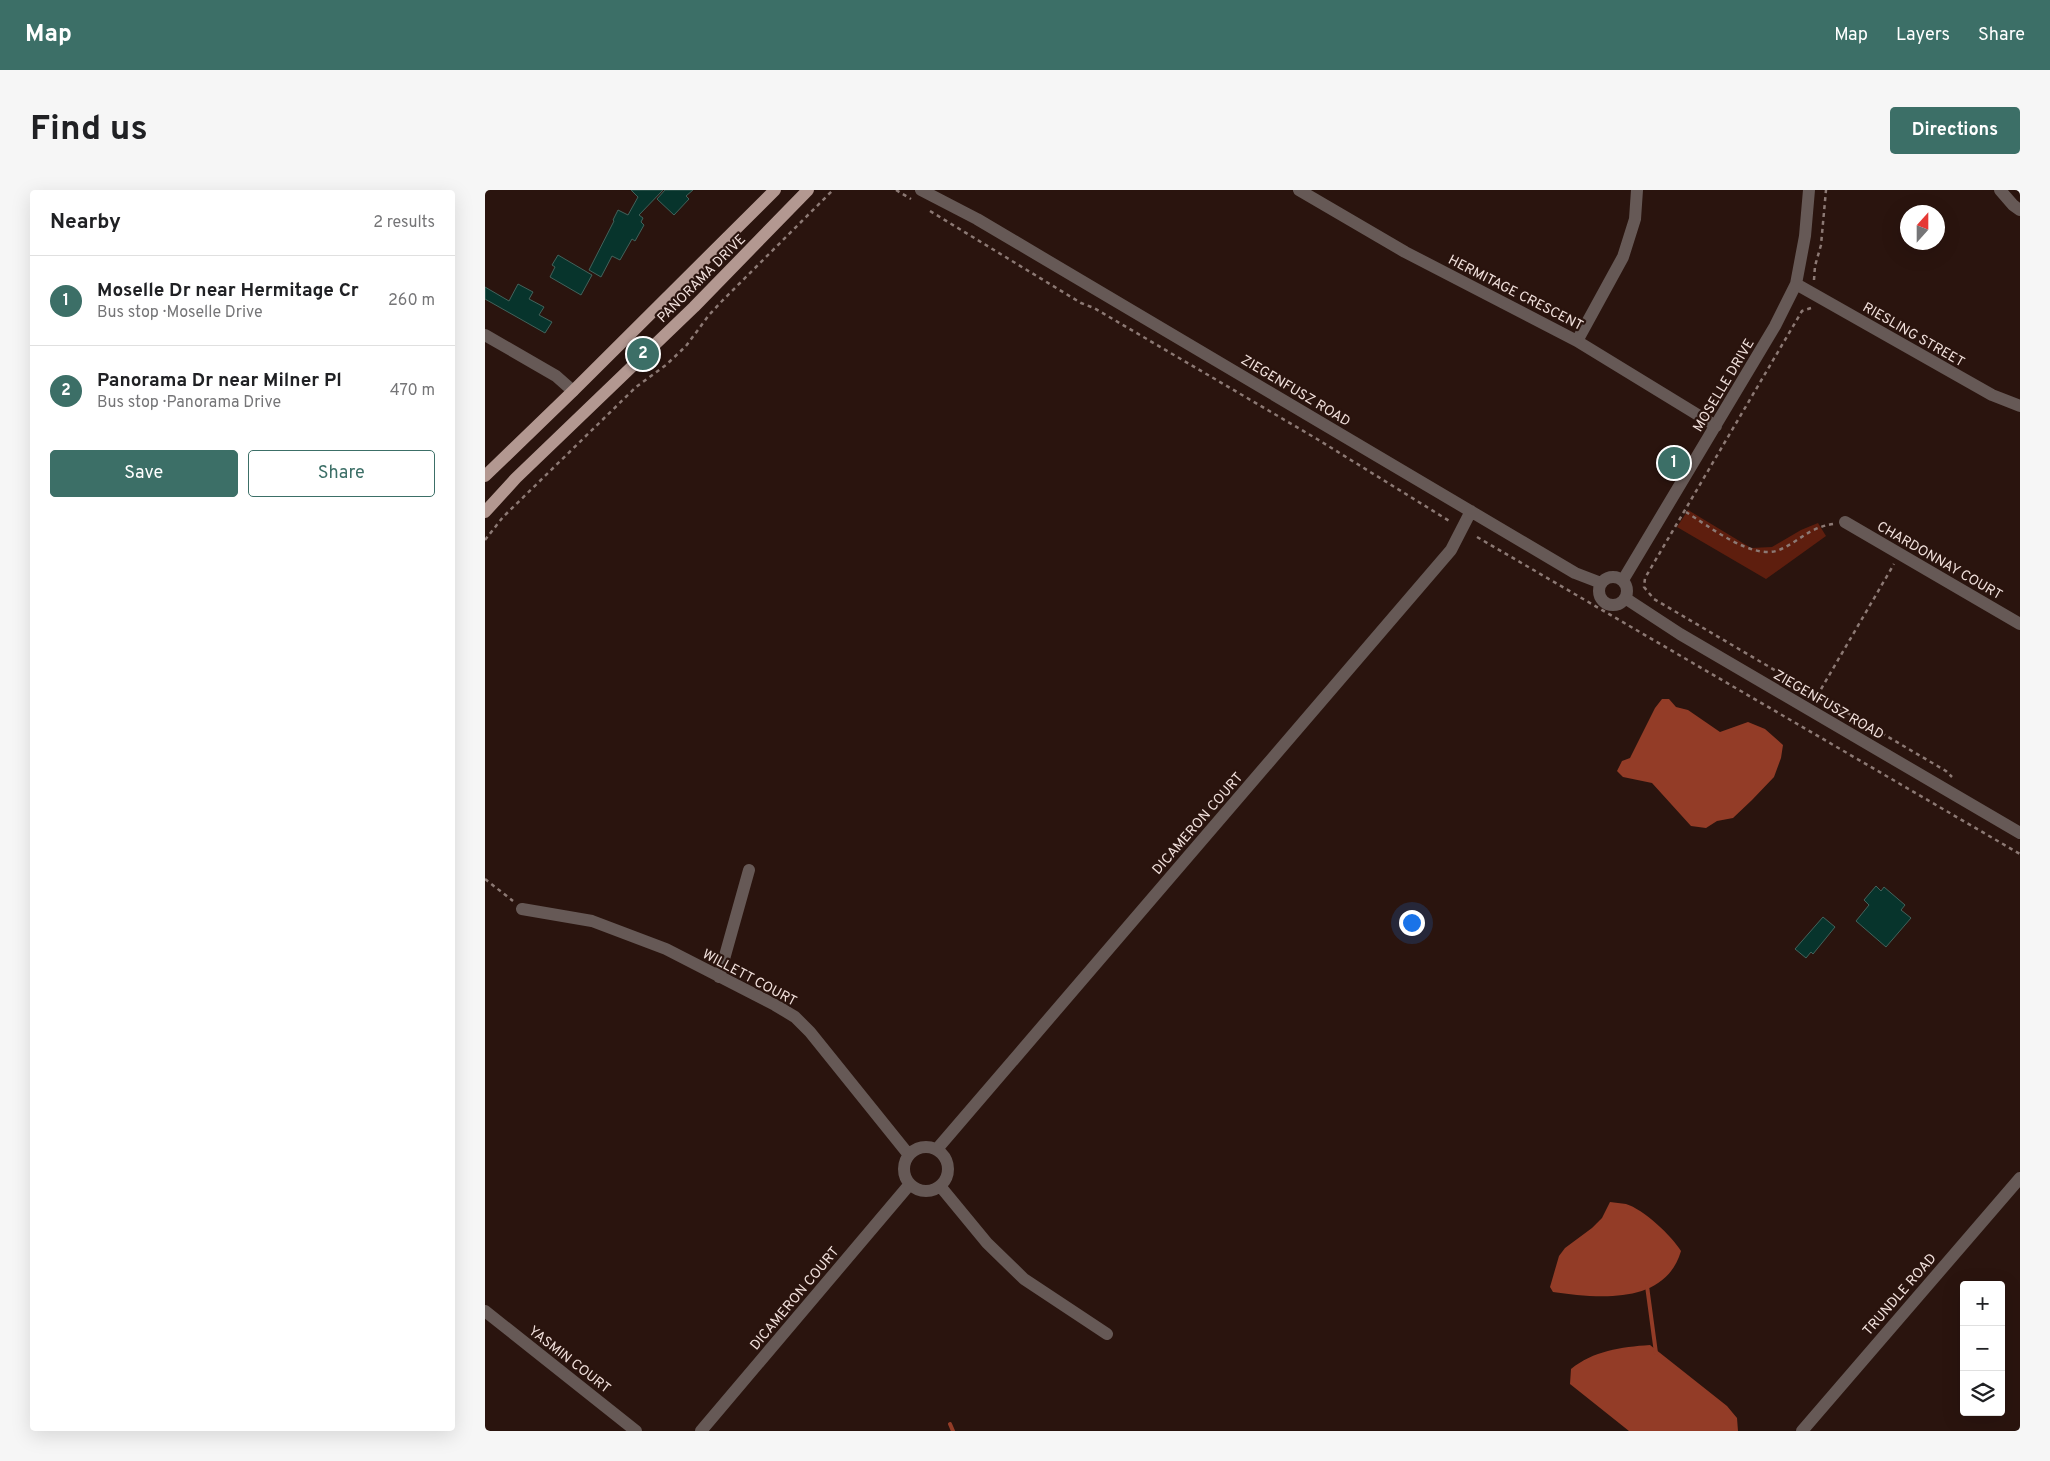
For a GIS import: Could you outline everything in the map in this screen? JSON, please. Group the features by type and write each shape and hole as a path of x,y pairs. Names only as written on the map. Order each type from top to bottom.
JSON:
{"main road":[{"name":"PANORAMA DRIVE","path":"485,476 775,190"},
{"name":"PANORAMA DRIVE","path":"485,512 516,478 694,307 808,190"}],"street":[{"name":"ZIEGENFUSZ ROAD","path":"940,190 977,219 1575,573 1601,583"},
{"name":"HERMITAGE CRESCENT","path":"1299,190 1405,252 1577,341 1716,426"},
{"path":"1577,341 1623,256 1635,219 1637,190"},
{"name":"MOSELLE DRIVE","path":"1623,580 1775,326 1796,284 1805,236 1809,190"},
{"path":"2000,190 2020,210"},
{"name":"ZIEGENFUSZ ROAD","path":"917,195 977,219"},
{"name":"RIESLING STREET","path":"1796,284 1818,291 1992,395 2020,406"},
{"path":"485,335 556,376 573,391"},
{"name":"DICAMERON COURT","path":"937,1149 1451,550 1471,511"},
{"name":"CHARDONNAY COURT","path":"1845,522 2020,624"},
{"path":"1613,576 1623,580 1627,589 1625,598 1615,604 1606,603 1600,596 1601,583 1608,577 1613,576"},
{"name":"ZIEGENFUSZ ROAD","path":"1625,598 1680,634 2020,833"},
{"path":"719,977 749,870"},
{"name":"WILLETT COURT","path":"522,910 592,921 666,949 795,1017 810,1032 909,1155"},
{"path":"922,1147 937,1149 946,1158 948,1170 944,1182 940,1186 928,1191 915,1188 910,1184 904,1173 905,1160 909,1155 922,1147"},
{"name":"TRUNDLE ROAD","path":"1801,1431 2020,1178"},
{"name":"DICAMERON COURT","path":"701,1431 910,1184"},
{"path":"940,1186 987,1243 1024,1279 1107,1334"},
{"name":"YASMIN COURT","path":"485,1311 636,1431"}],"path":[{"path":"485,540 503,517 636,387 666,365 687,346 709,315 723,300 833,190"},
{"path":"896,190 917,195"},
{"path":"1826,190 1821,244 1813,279 1818,291 1814,307 1802,311 1686,512 1645,578 1644,587 1654,599 1937,766 1960,782"},
{"path":"931,211 1081,303 1093,308 1317,439 1454,524"},
{"path":"1686,512 1748,549 1762,552 1777,551 1809,531 1825,525 1845,522"},
{"path":"1477,536 2020,854"},
{"path":"1817,696 1900,555"},
{"path":"485,879 507,895 522,910"}],"shaded area":[{"path":"1688,510 1751,548 1772,547 1801,530 1818,523 1826,536 1766,579 1677,527"},
{"path":"1662,699 1669,699 1676,707 1688,710 1720,732 1748,722 1765,729 1783,745 1781,758 1774,777 1733,818 1717,821 1706,828 1691,826 1652,783 1623,777 1617,771 1622,761 1630,758 1655,708"},
{"path":"1610,1202 1626,1204 1641,1211 1671,1238 1681,1251 1673,1269 1660,1281 1645,1290 1627,1294 1589,1296 1553,1292 1550,1287 1559,1256 1565,1248 1602,1218"},
{"path":"1650,1345 1727,1406 1737,1418 1738,1431 1629,1431 1570,1384 1571,1369 1589,1358 1608,1351"}],"building":[{"path":"631,190 663,190 639,215 643,218 641,222 644,225 635,241 632,239 620,260 612,256 601,277 589,270 618,210 628,215 638,197"},
{"path":"665,190 693,190 686,196 689,199 674,215 657,199"},
{"path":"558,255 592,275 581,295 550,277 555,267 552,265"},
{"path":"518,284 533,292 529,299 544,307 539,315 552,322 545,333 485,299 485,287 509,301"},
{"path":"1876,886 1881,891 1884,887 1905,905 1901,910 1911,918 1886,947 1856,921 1869,905 1864,900"},
{"path":"1823,917 1835,927 1813,954 1811,952 1806,958 1795,949"}],"waterway":[{"path":"1647,1286 1656,1353"},
{"path":"950,1424 953,1431"}],"place":[{"name":"Panorama Dr near Milner Pl","path":"643,354"},
{"name":"Moselle Dr near Hermitage Cr","path":"1674,463"}]}
